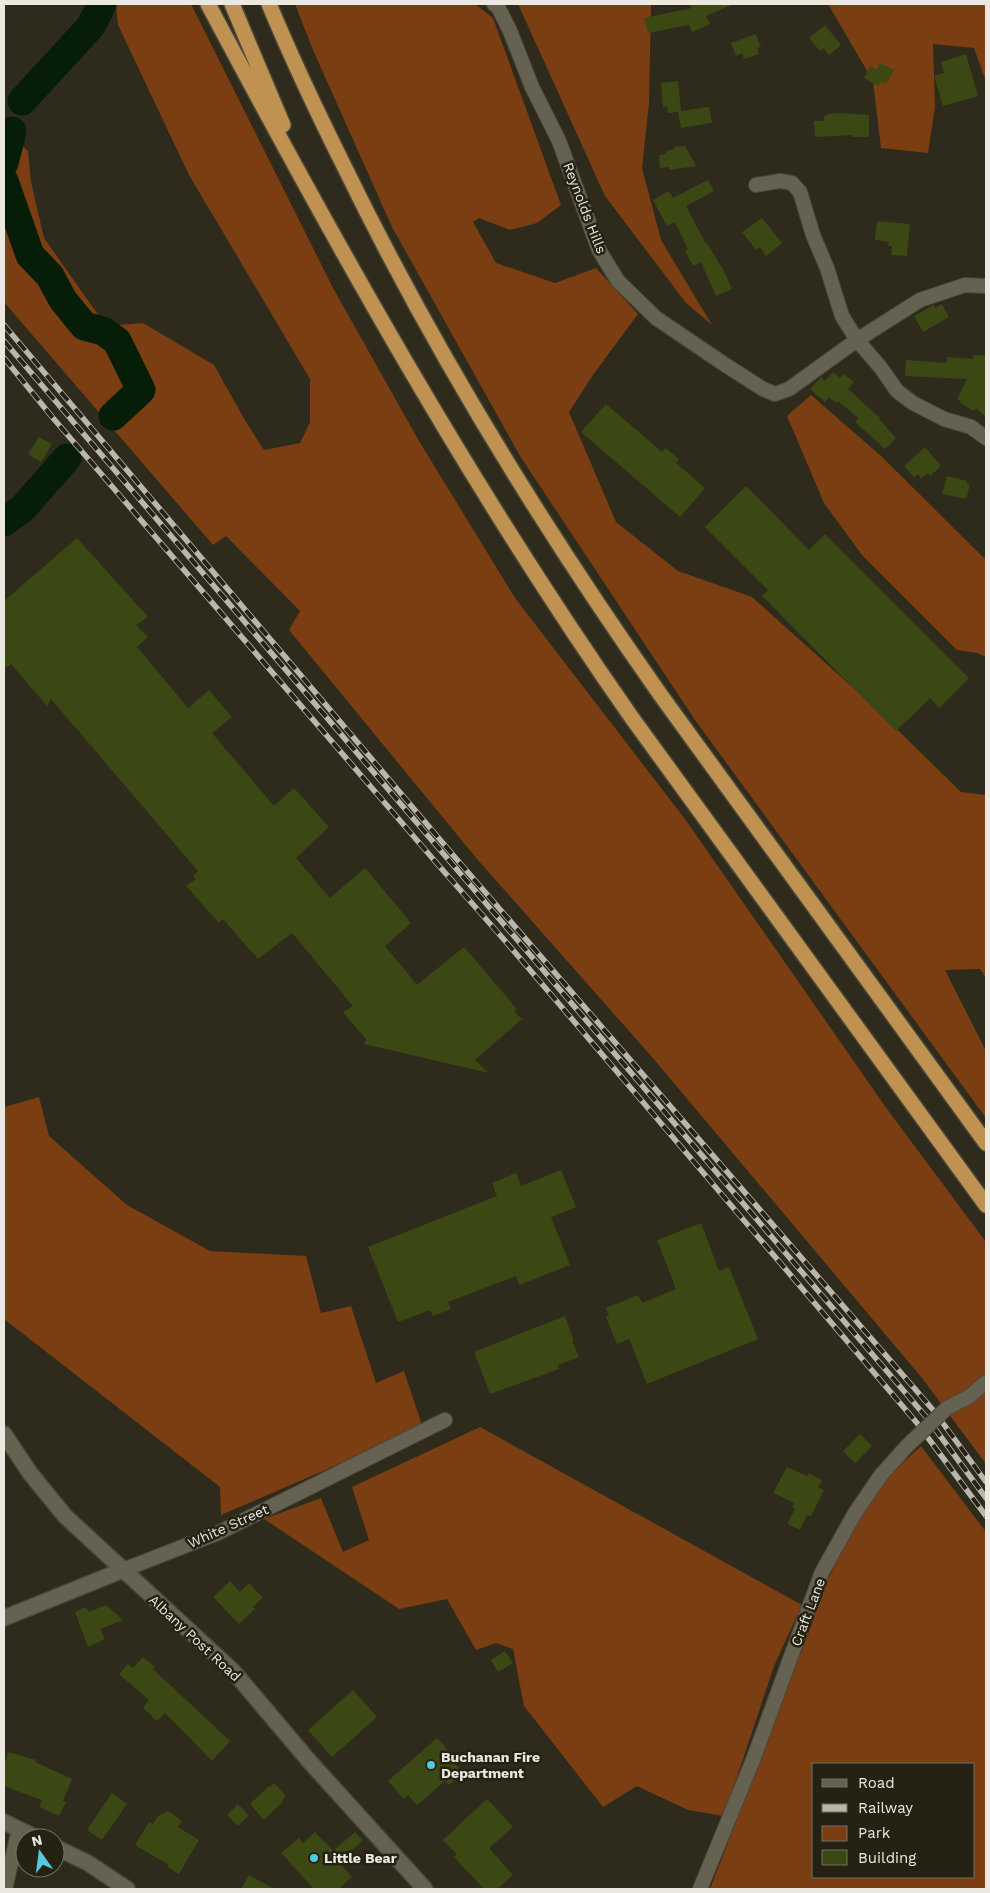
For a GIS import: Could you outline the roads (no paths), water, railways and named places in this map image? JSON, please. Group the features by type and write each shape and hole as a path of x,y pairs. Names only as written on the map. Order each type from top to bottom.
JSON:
{"highway":[{"path":"208,4 381,320 482,491 579,643 986,1205"},
{"path":"232,4 316,202"},
{"path":"269,4 334,146 395,267 469,398 550,531 610,623 662,697 986,1143"}],"main road":[{"name":"Albany Post Road","path":"4,1434 30,1473 66,1516 233,1671 310,1762 425,1889"},
{"name":"White Street","path":"4,1618 123,1570"},
{"path":"4,1822 17,1828"},
{"path":"65,1851 88,1863 127,1889"}],"street":[{"name":"Reynolds Hills","path":"494,4 510,31 532,87 559,141 599,250 618,281 656,318 755,384 775,394 789,389 857,340 920,300 965,285 986,286"},
{"path":"756,185 780,181 792,183 800,192 842,316 857,340 881,368 897,391 921,407 944,419 971,427 986,438"},
{"name":"Craft Lane","path":"700,1889 753,1760 822,1572 860,1506 881,1475 907,1446 947,1408 970,1396 986,1382"},
{"name":"White Street","path":"123,1570 218,1534 446,1420"},
{"path":"5,1889 15,1846"}],"waterway":[{"path":"22,101 91,26 102,4"},
{"path":"4,163 12,131"},
{"path":"4,181 30,255 50,276 63,300 84,326 103,331 117,341 141,390 113,416"},
{"path":"4,522 23,508 67,458"}],"railway":[{"path":"4,325 453,855 934,1411 986,1482"},
{"path":"4,341 927,1418 986,1498"},
{"path":"4,358 53,418 507,943 917,1423 986,1516"}],"place":[{"name":"Buchanan Fire Department","path":"431,1765"},
{"name":"Little Bear","path":"314,1858"}]}
